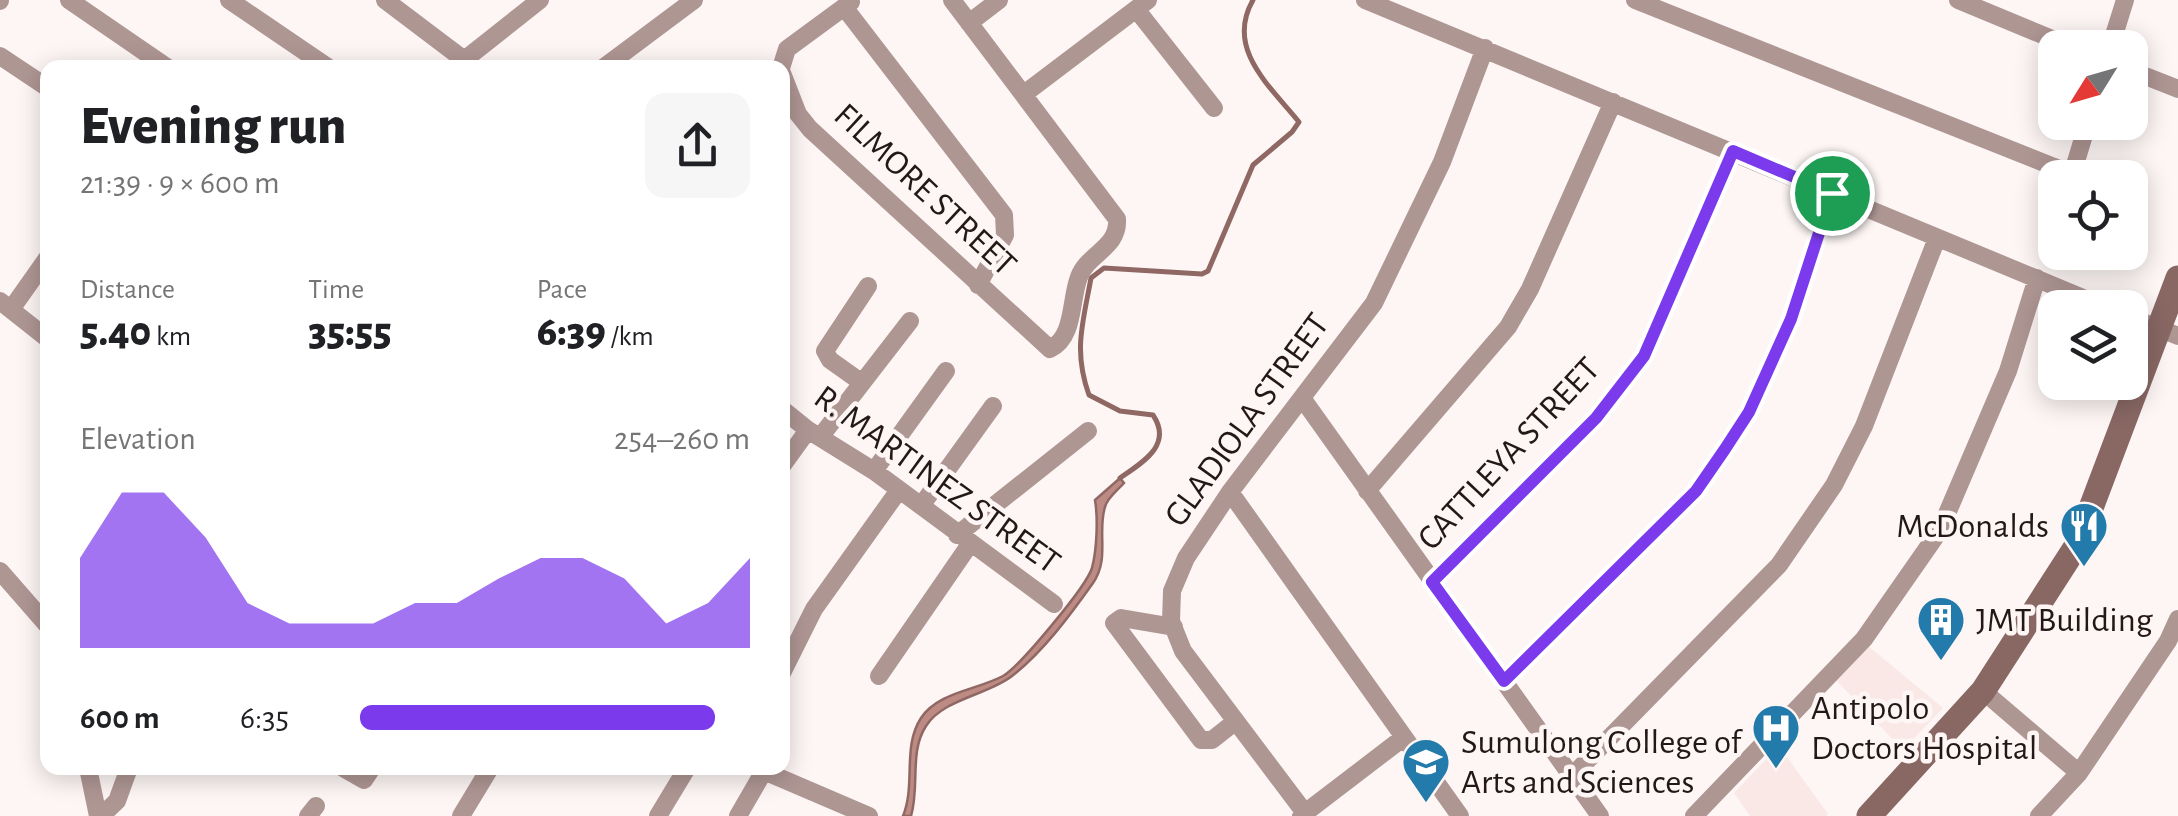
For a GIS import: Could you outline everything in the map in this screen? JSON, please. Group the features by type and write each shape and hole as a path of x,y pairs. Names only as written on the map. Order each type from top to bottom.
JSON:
{"main road":[{"path":"1869,816 1984,691 2077,545 2169,332 2178,278"}],"street":[{"path":"69,0 156,60"},
{"path":"229,0 317,60"},
{"path":"462,60 540,0"},
{"path":"615,60 694,0"},
{"path":"952,0 1024,94 1142,5 1214,108"},
{"path":"969,23 999,0"},
{"path":"1366,0 2065,290"},
{"path":"1635,0 2038,162"},
{"path":"1958,0 2038,33"},
{"path":"2116,30 2125,0"},
{"path":"389,1 455,60"},
{"path":"849,4 1004,215 1006,235 978,285"},
{"name":"FILMORE STREET","path":"784,60 787,49 849,4"},
{"name":"GLADIOLA STREET","path":"1174,627 1172,591 1186,558 1230,492 1374,303 1442,162 1485,48"},
{"path":"0,56 40,83"},
{"path":"2148,77 2178,89"},
{"name":"FILMORE STREET","path":"790,92 798,114 810,129 1050,349 1062,340 1080,273 1112,241 1118,229 1117,219 1024,94"},
{"path":"1367,491 1508,327 1530,288 1613,102"},
{"name":"CATTLEYA STREET","path":"1432,582 1596,418 1644,356 1733,151"},
{"path":"1504,681 1696,491 1725,449 1749,412 1791,319 1832,193"},
{"path":"1572,776 1780,564 1834,485 1864,426 1937,238"},
{"path":"40,266 6,304 40,332"},
{"path":"1694,816 1864,639 1940,530 2002,387 2037,278"},
{"path":"861,382 830,360 825,350 868,286"},
{"path":"790,458 861,382 910,320"},
{"path":"874,471 946,371"},
{"path":"1302,398 1600,816"},
{"path":"921,506 993,406"},
{"name":"R. MARTINEZ STREET","path":"790,415 874,471 1054,604"},
{"path":"879,676 964,539 1088,431"},
{"path":"790,656 814,609 899,490"},
{"path":"1230,492 1460,816"},
{"path":"0,571 40,617"},
{"path":"1236,722 1212,740 1201,740 1114,623 1121,618 1174,627 1183,651 1236,722 1303,814 1403,738"},
{"path":"2039,816 2079,773 2168,642 2178,619"},
{"path":"1984,691 2079,773"},
{"path":"90,775 100,816 117,801 126,775"},
{"path":"462,816 486,775"},
{"path":"658,816 683,775"},
{"path":"738,816 758,775"},
{"path":"773,775 844,811 869,816"}],"shaded area":[{"path":"1120,478 1124,483 1105,507 1101,565 1093,583 1056,632 1012,676 943,709 926,726 916,758 911,816 903,816 912,741 921,718 937,702 1003,676 1052,625 1092,568 1095,500"},
{"path":"1868,646 1943,708 1903,750 1835,679"},
{"name":"Antipolo Doctors Hospital","path":"1779,746 1826,816 1750,816 1734,793"}],"waterway":[{"path":"1120,478 1153,452 1160,435 1153,415 1120,411 1089,395 1080,350 1091,278 1104,268 1202,274 1208,271 1253,165 1299,122 1264,80 1248,51 1244,35 1253,0"}],"place":[{"name":"McDonalds","path":"2084,568"},
{"name":"JMT Building","path":"1941,662"},
{"name":"Antipolo Doctors Hospital","path":"1776,770"},
{"name":"Sumulong College of Arts and Sciences","path":"1426,804"}],"route":[{"path":"1733,151 1832,193 1791,319 1749,412 1725,449 1696,491 1504,681 1432,582 1596,418 1644,356 1733,151"}]}
